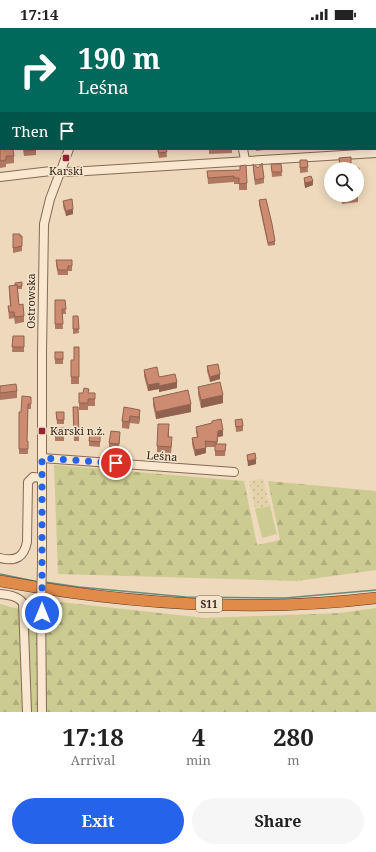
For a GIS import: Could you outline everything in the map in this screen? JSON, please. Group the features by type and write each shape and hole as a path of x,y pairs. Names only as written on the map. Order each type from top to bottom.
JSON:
{"highway":[{"name":"S11","path":"0,580 101,597 188,604 289,604 376,598"}],"street":[{"name":"Ostrowska","path":"42,712 44,224 50,199 70,150"},
{"path":"243,150 246,160"},
{"path":"0,177 51,172 376,153"},
{"name":"Leśna","path":"42,458 234,472"},
{"path":"0,558 16,558 23,554 27,542 28,482 33,477 42,478"},
{"path":"20,600 23,596 24,585"},
{"path":"0,594 12,596 23,603 27,712"}],"shaded area":[{"path":"263,478 270,506 255,509 249,481"}],"green space":[{"path":"54,465 244,481 257,545 280,540 268,481 376,491 376,570 297,581 58,574"},
{"path":"270,506 277,534 262,538 255,509"},
{"path":"51,601 205,618 340,613 376,608 376,712 0,712 0,604 52,618"}],"building":[{"path":"0,150 13,150 14,156 6,156 6,160 0,161"},
{"path":"158,150 166,150 167,152 159,153"},
{"path":"351,157 351,162 340,162 339,158"},
{"path":"300,160 307,160 308,167 300,168"},
{"path":"262,163 264,178 255,180 253,164 258,168"},
{"path":"271,164 281,164 282,172 272,172"},
{"path":"246,165 247,183 239,184 239,178 234,178 234,176 208,178 207,171 240,170 240,166"},
{"path":"311,176 313,181 305,183 304,178"},
{"path":"72,199 73,209 66,211 63,201"},
{"path":"266,199 275,241 268,243 259,200"},
{"path":"13,234 20,234 20,236 22,236 22,246 13,248"},
{"path":"56,260 72,260 72,266 68,266 68,270 58,270"},
{"path":"22,282 22,286 17,287 17,285 15,285 15,283"},
{"path":"17,285 19,305 23,304 24,316 15,317 14,312 9,312 8,306 11,306 9,286"},
{"path":"55,300 65,300 66,309 62,309 63,324 55,324"},
{"path":"73,316 78,316 79,329 73,329"},
{"path":"13,336 24,336 24,347 12,347"},
{"path":"74,347 79,347 79,377 71,377 71,360 74,360"},
{"path":"55,352 63,352 63,359 55,359"},
{"path":"218,364 220,374 210,377 207,366"},
{"path":"157,367 159,377 175,374 177,382 159,386 159,383 148,385 144,370"},
{"path":"220,382 223,395 201,400 198,387"},
{"path":"16,384 17,391 0,393 0,386"},
{"path":"84,388 89,389 88,393 95,393 95,399 88,399 88,403 79,403 79,393 83,393"},
{"path":"188,390 191,404 156,412 153,398"},
{"path":"22,396 31,397 31,404 28,404 28,449 19,449 19,412 21,412"},
{"path":"73,407 78,407 79,436 74,436"},
{"path":"124,407 140,410 139,417 130,416 129,422 122,421"},
{"path":"56,412 64,412 64,420 57,420"},
{"path":"221,419 223,430 218,431 217,442 205,441 206,448 195,450 192,438 198,437 196,427"},
{"path":"242,419 243,426 236,427 235,420"},
{"path":"158,424 169,424 168,437 172,437 171,447 157,446"},
{"path":"55,428 64,428 64,436 55,436"},
{"path":"111,431 120,432 119,444 109,443"},
{"path":"90,433 100,434 100,442 89,441"},
{"path":"215,444 226,444 225,451 215,451"},
{"path":"255,453 256,459 248,461 247,455"}],"waterway":[{"path":"0,574 39,582"},
{"path":"45,582 79,587 186,597 285,598 376,590"}],"place":[{"name":"Karski","path":"66,158"},
{"name":"Karski n.ż.","path":"42,431"}],"route":[{"path":"42,613 42,458 116,463"}]}
